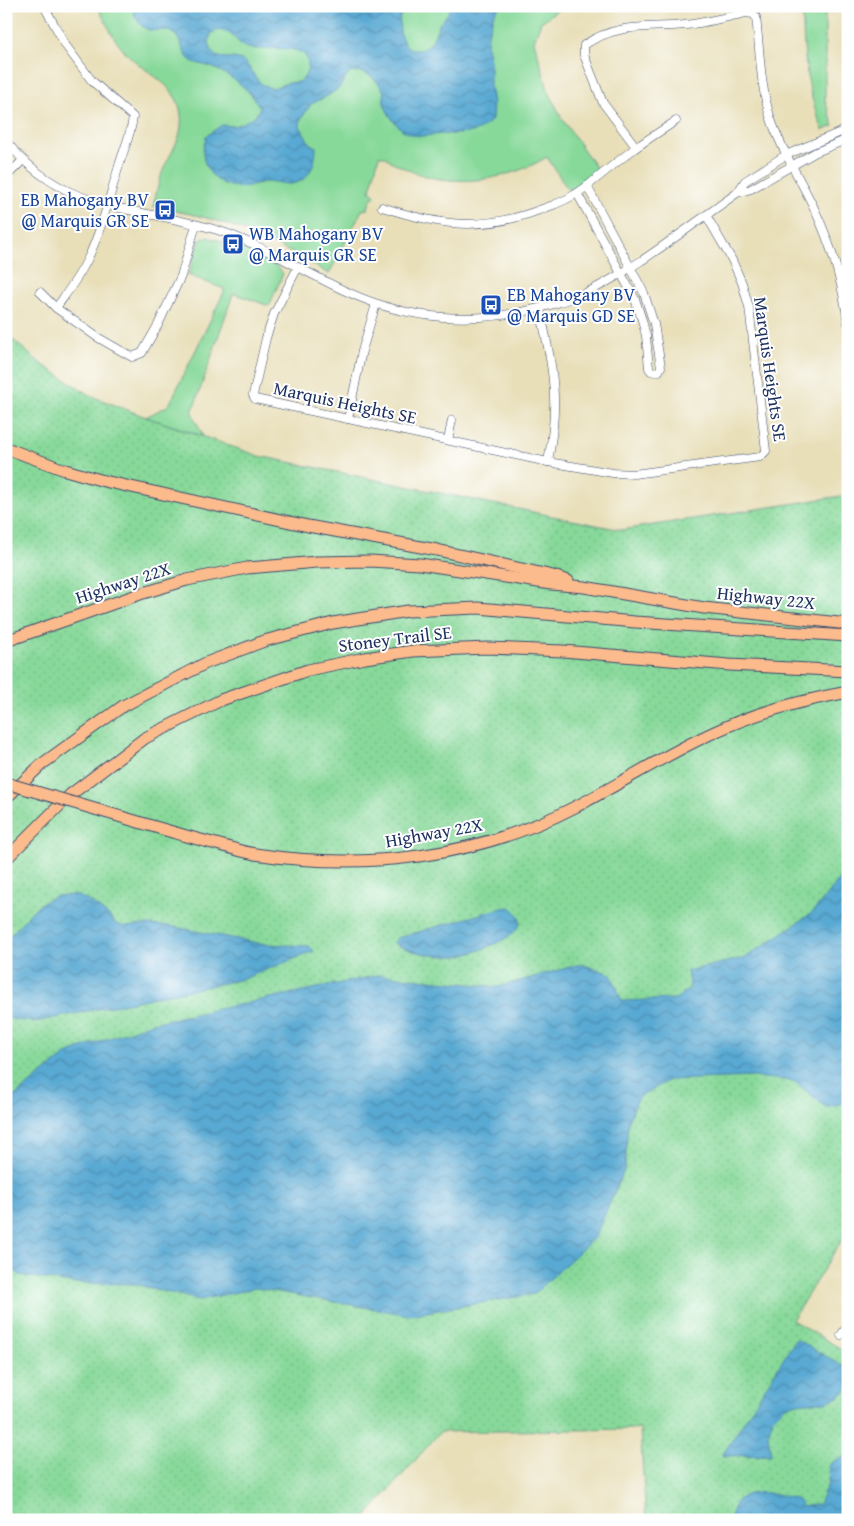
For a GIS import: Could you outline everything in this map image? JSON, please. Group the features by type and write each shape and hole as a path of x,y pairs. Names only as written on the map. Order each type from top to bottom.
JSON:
{"highway":[{"path":"6,448 62,469 104,481 308,526 447,552 554,576 584,587"},
{"name":"Highway 22X","path":"6,642 140,594 187,580 256,568 317,562 420,564 551,584 584,587 704,608 848,624"},
{"name":"Stoney Trail SE","path":"6,798 42,764 123,706 206,663 264,641 333,623 408,611 478,608 635,622 848,636"},
{"name":"Stoney Trail SE","path":"6,859 70,794 145,738 221,700 308,670 365,658 413,651 488,648 729,665 848,671"},
{"name":"Highway 22X","path":"6,783 182,836 254,854 307,860 355,862 401,859 455,850 511,835 574,808 680,748 720,729 754,716 808,700 848,692"}],"street":[{"path":"44,6 66,46 92,81 133,117 132,130 90,256 72,289 56,308"},
{"path":"636,148 604,103 584,55 584,45 599,35 628,28 687,25 746,13 753,14 756,17 765,97 771,119 791,166 815,209 827,239 836,266 848,324"},
{"path":"382,207 414,218 454,224 483,224 519,218 558,204 587,186 636,148 676,121"},
{"path":"737,193 745,181 786,155 848,129"},
{"path":"6,141 23,160 44,177 66,191 86,199 196,225 250,242 376,304 422,314 456,317 498,316 540,309 586,292 621,274 737,193 752,189 816,152 848,139"},
{"path":"6,177 23,160"},
{"path":"577,192 640,312 646,336 649,368 651,372 659,371 661,367 654,324 644,293 587,186"},
{"name":"Marquis Heights SE","path":"298,267 274,314 266,338 253,395 255,399 548,462 613,474 634,474 760,457 766,451 749,307 742,283 732,260 706,215"},
{"path":"40,292 56,308 97,337 132,357 142,354 181,276 196,225"},
{"path":"348,419 362,352 376,304"},
{"path":"540,309 550,358 554,397 554,415 548,462"},
{"path":"448,440 452,420"},
{"path":"842,1335 848,1324"}],"green space":[{"path":"97,6 563,6 541,22 534,41 548,90 562,119 597,169 569,191 547,157 528,167 508,174 486,179 465,180 443,179 422,175 402,167 384,156 379,156 370,190 375,196 370,200 368,209 362,210 329,274 288,251 229,225 153,206 162,173 180,133 181,112 177,100 170,90 129,56 120,46"},
{"path":"802,6 848,6 825,8 825,101 834,126 823,130 812,99 806,70"},
{"path":"207,237 225,242 261,257 279,268 283,274 269,306 233,294 192,413 203,436 146,417 169,405 224,292 224,289 188,275 200,240"},
{"path":"6,334 40,363 91,396 259,456 621,530 848,495 848,1230 792,1320 848,1353 848,1520 646,1520 640,1429 440,1432 363,1520 6,1520"}],"water":[{"path":"133,6 402,6 399,24 401,37 405,45 412,49 420,50 430,44 450,6 500,6 494,14 488,34 487,47 490,60 490,86 493,103 492,120 482,128 471,132 413,135 400,128 390,116 384,103 384,92 375,79 364,73 349,73 340,87 311,104 301,119 300,126 309,142 316,147 312,167 305,177 300,181 286,184 270,182 236,187 222,183 206,167 203,151 206,136 222,125 234,126 245,122 257,114 260,108 246,89 228,75 189,59 178,38 173,33 164,30 150,30 142,26 136,17","holes":["219,30 230,34 242,46 248,48 284,49 301,52 306,57 308,65 306,74 300,82 292,82 272,88 265,86 257,80 243,61 219,57 212,52 209,43 210,37 212,33"]},
{"path":"848,869 848,1101 827,1108 794,1081 754,1077 669,1080 639,1097 628,1121 625,1168 595,1237 534,1294 409,1315 256,1288 199,1300 134,1284 71,1283 19,1275 6,1262 6,1103 68,1053 152,1023 379,975 498,987 581,964 611,974 622,1001 676,999 690,988 687,971 745,958 812,913"},
{"path":"76,895 91,902 116,924 126,927 144,925 169,926 263,944 309,946 314,951 243,979 35,1022 6,1017 6,940 38,905 55,896"},
{"path":"510,907 519,918 520,923 517,929 503,940 472,953 457,956 433,955 416,952 394,943 397,938"},
{"path":"796,1339 848,1369 848,1388 840,1396 826,1402 803,1402 785,1406 773,1418 768,1435 771,1455 722,1456"},
{"path":"848,1455 848,1520 731,1520 733,1508 739,1500 746,1495 756,1493 778,1494 798,1500 802,1507 819,1504 828,1483 829,1465"}],"place":[{"name":"EB Mahogany BV @ Marquis GR SE","path":"165,210"},
{"name":"WB Mahogany BV @ Marquis GR SE","path":"233,244"},
{"name":"EB Mahogany BV @ Marquis GD SE","path":"491,305"}]}
